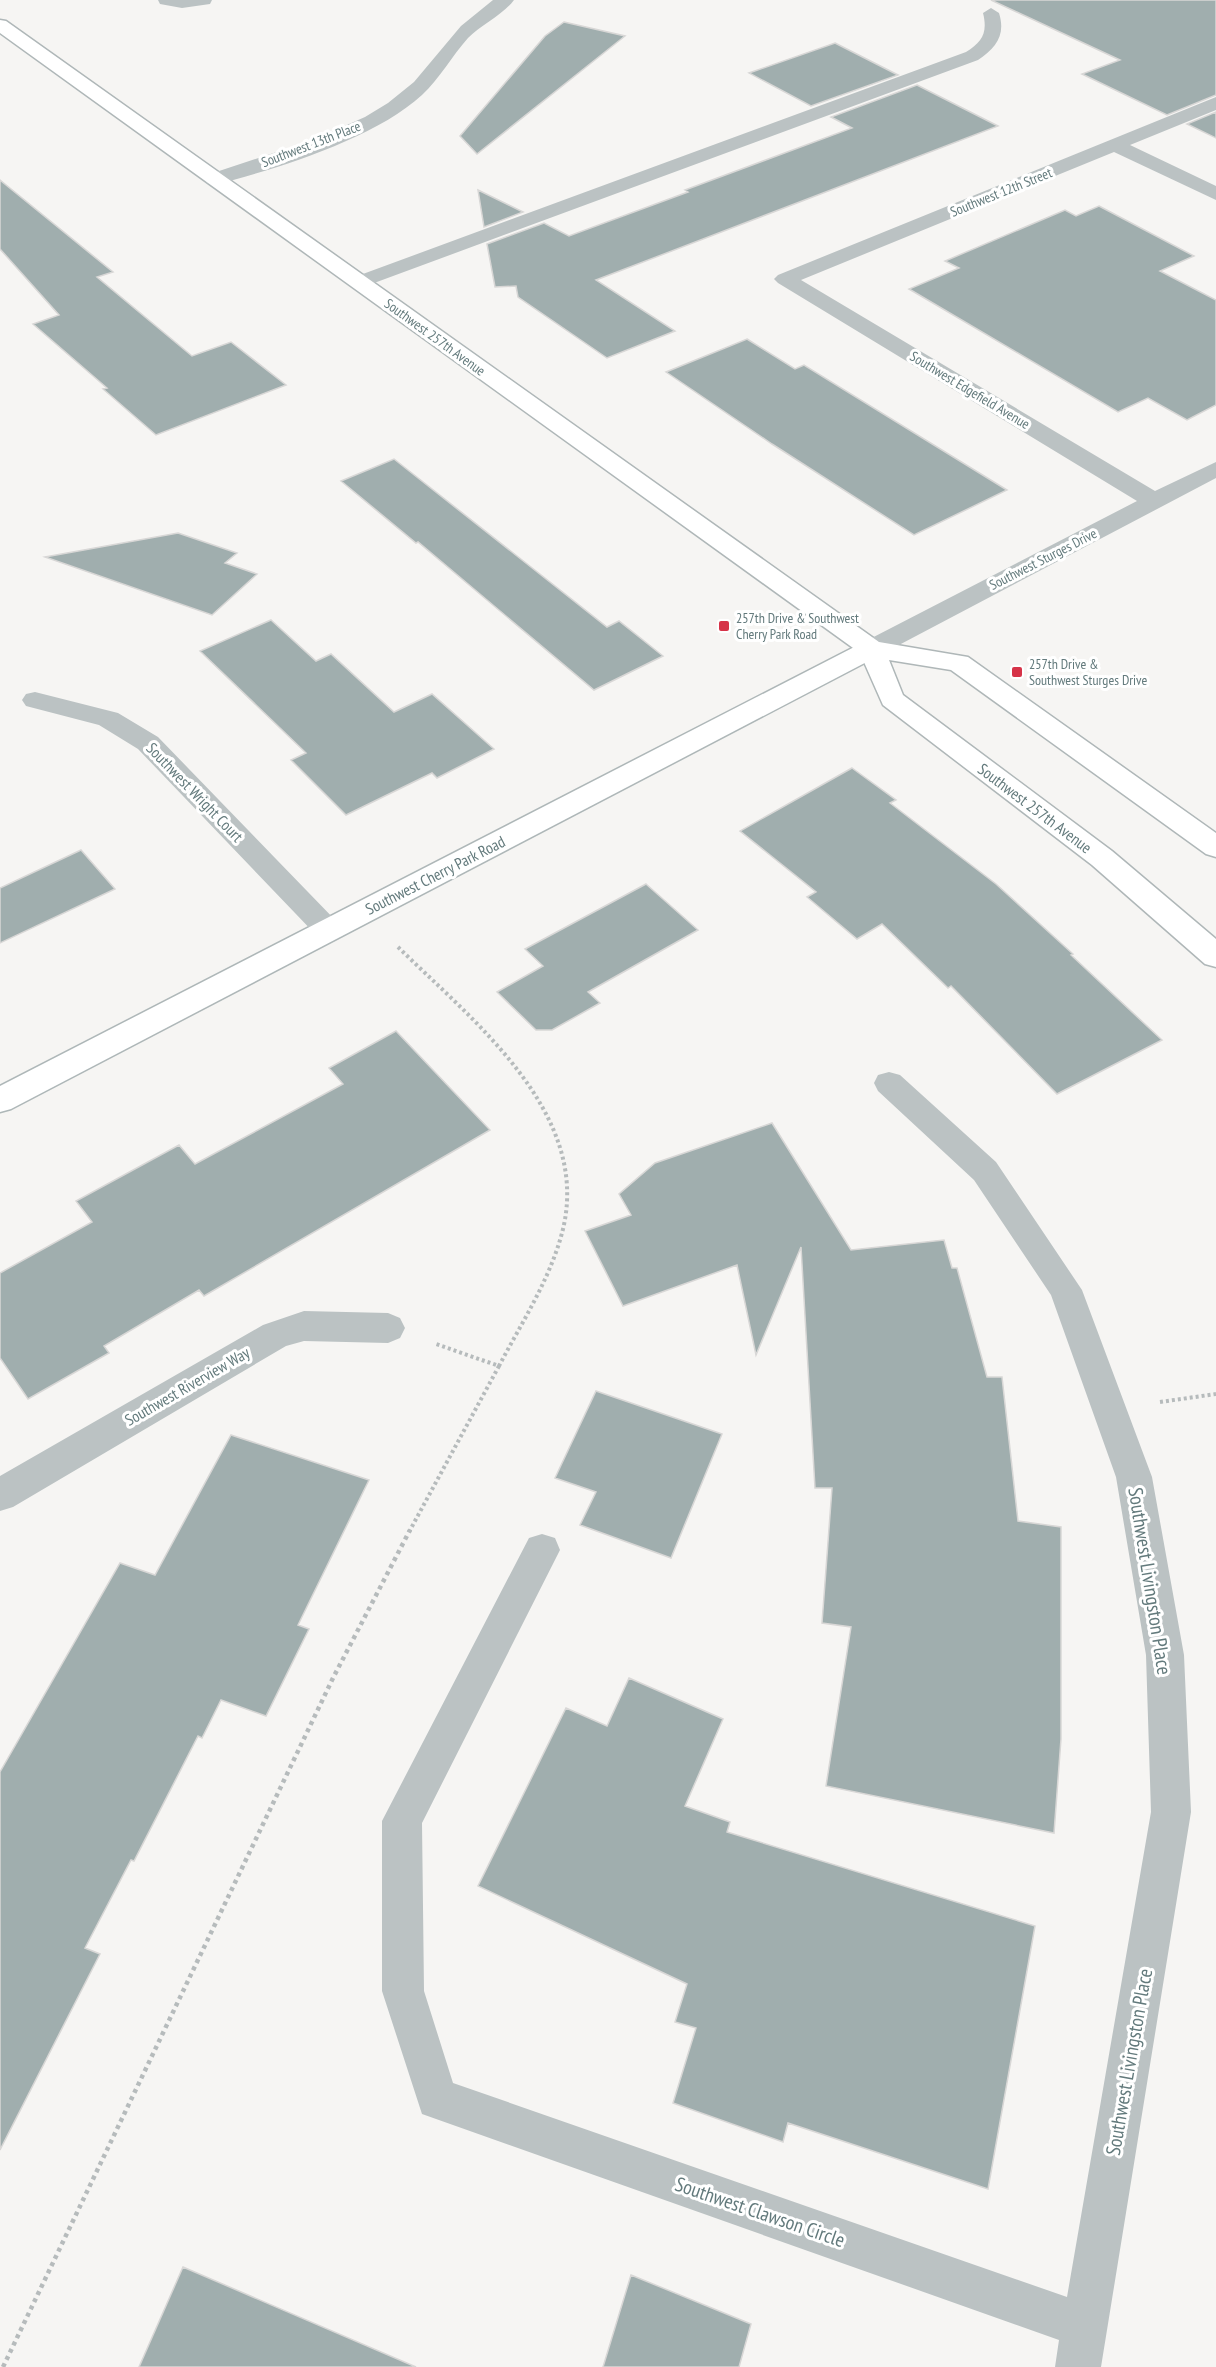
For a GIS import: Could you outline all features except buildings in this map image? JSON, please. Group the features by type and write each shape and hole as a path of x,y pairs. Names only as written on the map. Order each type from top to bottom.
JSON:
{"main road":[{"name":"Southwest 257th Avenue","path":"0,25 871,649 959,663 1216,847"},
{"name":"Southwest 257th Avenue","path":"871,649 892,699 1102,858 1216,956"},
{"name":"Southwest Cherry Park Road","path":"0,1100 871,649"}],"street":[{"name":"Southwest 13th Place","path":"214,179 313,146 368,123 415,91 458,39 481,17 505,0"},
{"name":"Southwest 12th Street","path":"786,279 1216,103"},
{"path":"1115,145 1216,194"},
{"name":"Southwest Edgefield Avenue","path":"786,279 1154,501"},
{"name":"Southwest Sturges Drive","path":"871,649 1216,470"},
{"name":"Southwest Wright Court","path":"35,700 106,717 130,728 148,743 328,930"},
{"name":"Southwest Riverview Way","path":"0,1495 275,1335 304,1326 388,1328"}],"lane":[{"path":"166,0 182,3 204,0"},
{"path":"359,282 972,56 986,48 994,36 995,24 991,13"},
{"name":"Southwest Livingston Place","path":"889,1083 985,1171 1066,1290 1134,1477 1165,1655 1171,1812 1081,2347"},
{"name":"Southwest Clawson Circle","path":"542,1550 402,1821 403,1991 437,2099 1081,2347"}],"path":[{"path":"3,2367 333,1678 444,1465 537,1294 559,1242 565,1218 566,1193 560,1151 545,1109 503,1052 363,912"},
{"path":"388,1328 499,1366"}],"place":[{"name":"257th Drive & Southwest Cherry Park Road","path":"724,626"},
{"name":"257th Drive & Southwest Sturges Drive","path":"1017,672"}]}
